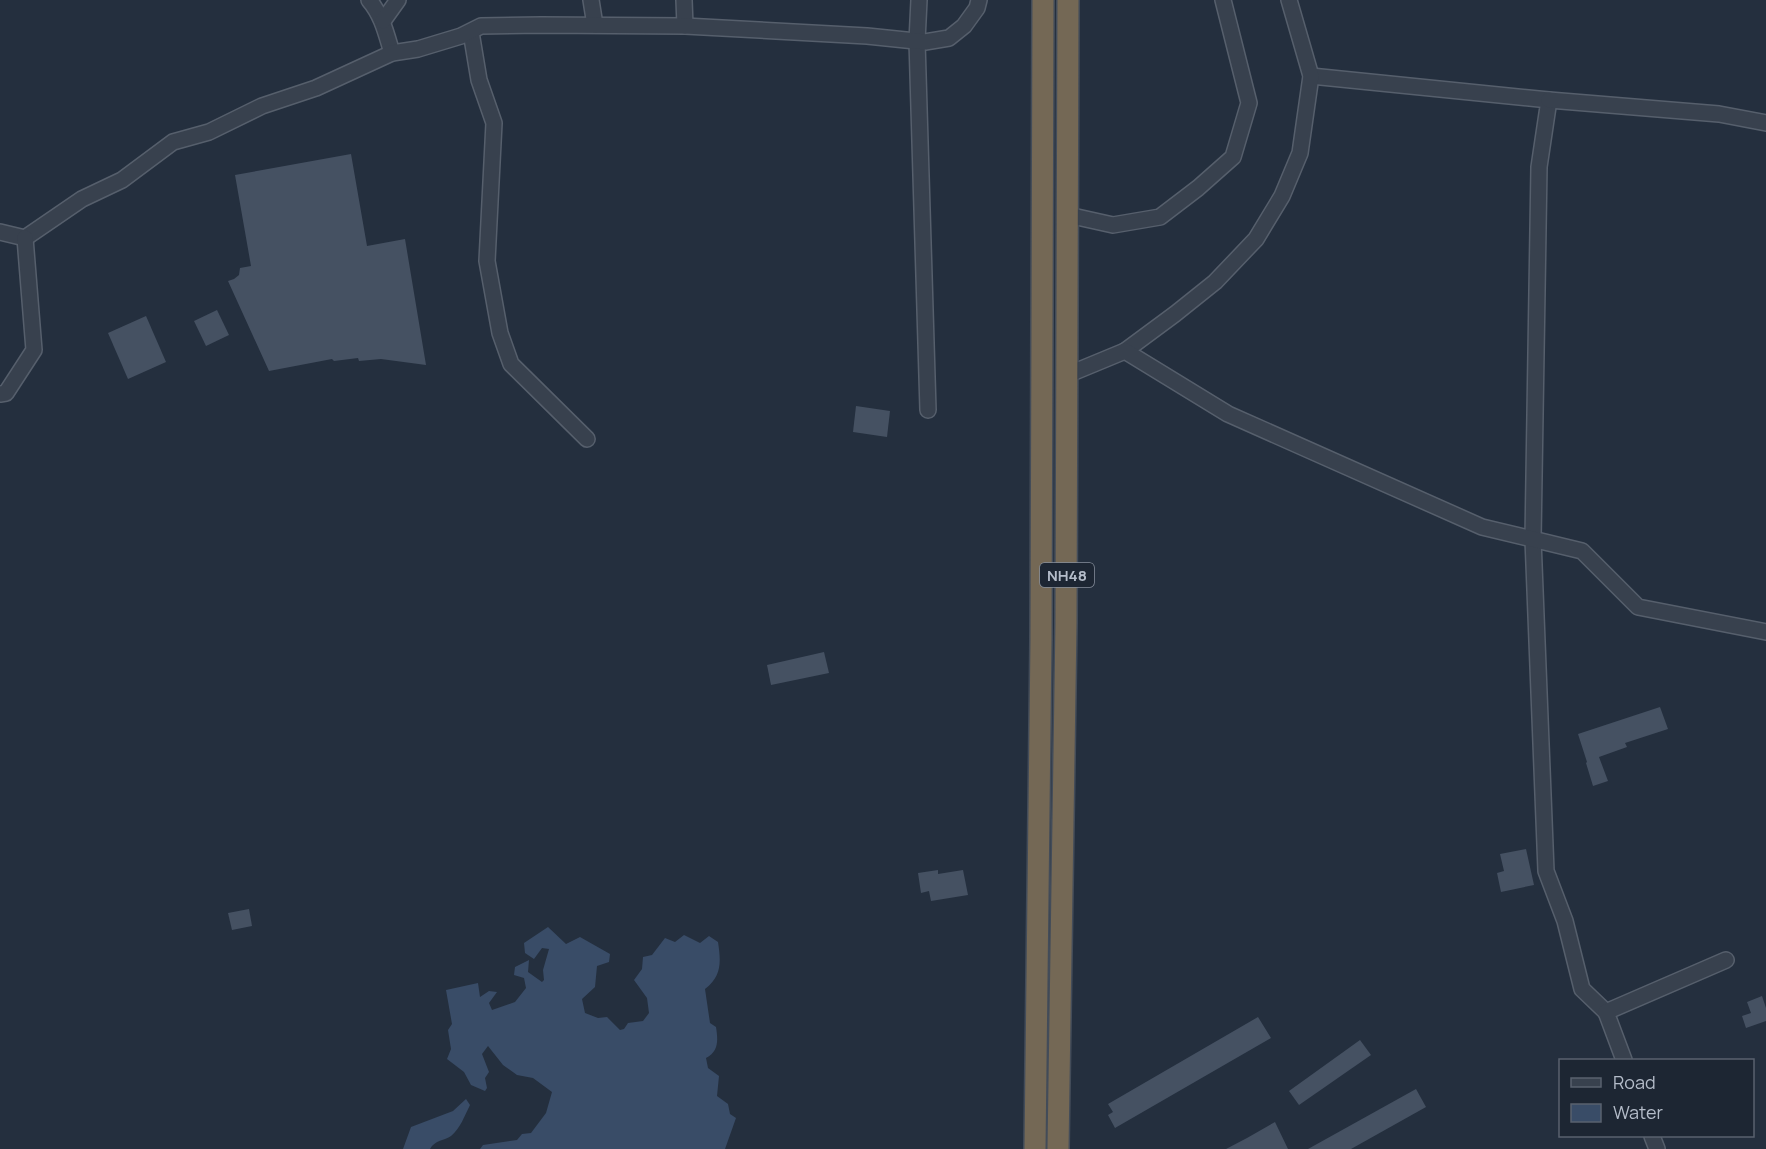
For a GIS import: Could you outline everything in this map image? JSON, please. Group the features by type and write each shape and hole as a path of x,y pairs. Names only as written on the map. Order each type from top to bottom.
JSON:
{"highway":[{"name":"NH48","path":"1035,1149 1041,640 1043,0"},
{"name":"NH48","path":"1058,1149 1066,623 1068,0"}],"street":[{"path":"369,0 383,21 392,53"},
{"path":"383,21 398,0"},
{"path":"591,0 595,25"},
{"path":"684,0 685,26"},
{"path":"919,0 917,41 928,410"},
{"path":"25,238 82,199 122,180 173,142 209,132 262,106 316,88 392,53 418,49 471,32 481,26 685,26 926,42 949,38 964,26 977,8 979,0"},
{"path":"1068,215 1113,225 1160,217 1233,157 1249,104 1223,0"},
{"path":"1067,375 1125,351 1215,282 1256,239 1282,196 1300,153 1311,76 1289,0"},
{"path":"471,32 478,80 494,123 487,261 500,333 511,364 586,439"},
{"path":"1311,76 1548,100 1719,114 1766,123"},
{"path":"1548,100 1539,167 1533,539 1546,871 1565,921 1582,989 1606,1012 1624,1059"},
{"path":"0,231 25,238"},
{"path":"0,394 6,393 34,350 25,238"},
{"path":"1125,351 1228,414 1482,527 1582,551 1638,607 1766,632"},
{"path":"1606,1012 1726,960"}],"water":[{"path":"548,927 566,944 580,937 610,954 609,962 597,966 595,987 582,999 585,1013 598,1018 607,1017 620,1030 624,1029 628,1023 643,1021 649,1013 647,998 634,980 642,969 643,957 652,955 665,938 675,942 684,935 700,943 709,936 718,942 719,968 715,979 705,989 710,1023 716,1027 717,1041 715,1049 706,1058 708,1068 719,1076 717,1096 728,1104 730,1114 736,1118 725,1149 480,1149 483,1145 517,1140 522,1134 531,1133 546,1113 552,1092 533,1078 517,1075 503,1065 488,1046 482,1054 489,1072 485,1078 487,1088 485,1091 471,1085 464,1072 447,1059 451,1049 448,1030 452,1024 446,990 478,983 480,997 489,991 497,992 489,1003 492,1010 515,1002 526,988 524,978 514,975 515,967 529,960 528,972 542,982 544,980 543,970 549,949 542,948 534,959 525,953 524,943"},
{"path":"466,1099 470,1105 460,1126 451,1136 437,1142 430,1149 403,1149 411,1127 453,1111"}],"building":[{"path":"351,154 367,246 405,239 426,365 381,359 359,361 358,358 334,361 332,359 269,371 228,281 239,275 240,268 251,266 235,175"},
{"path":"217,310 229,335 206,346 194,321"},
{"path":"146,316 166,362 128,379 108,333"},
{"path":"856,406 890,411 887,437 853,432"},
{"path":"824,652 829,673 771,685 767,665"},
{"path":"1660,707 1668,729 1625,743 1627,747 1599,757 1608,781 1593,786 1578,734"},
{"path":"1526,849 1534,885 1501,892 1497,873 1504,871 1500,854"},
{"path":"938,870 938,874 963,870 968,895 931,901 929,891 921,893 918,873"},
{"path":"249,909 252,926 232,930 228,913"},
{"path":"1762,996 1766,1008 1766,1021 1746,1028 1742,1016 1751,1013 1747,1002"},
{"path":"1258,1017 1271,1038 1115,1128 1108,1115 1113,1112 1108,1104"},
{"path":"1360,1040 1371,1055 1299,1105 1289,1091"},
{"path":"1416,1089 1426,1107 1351,1149 1308,1149"},
{"path":"1275,1122 1288,1149 1226,1149 1247,1138"}]}
